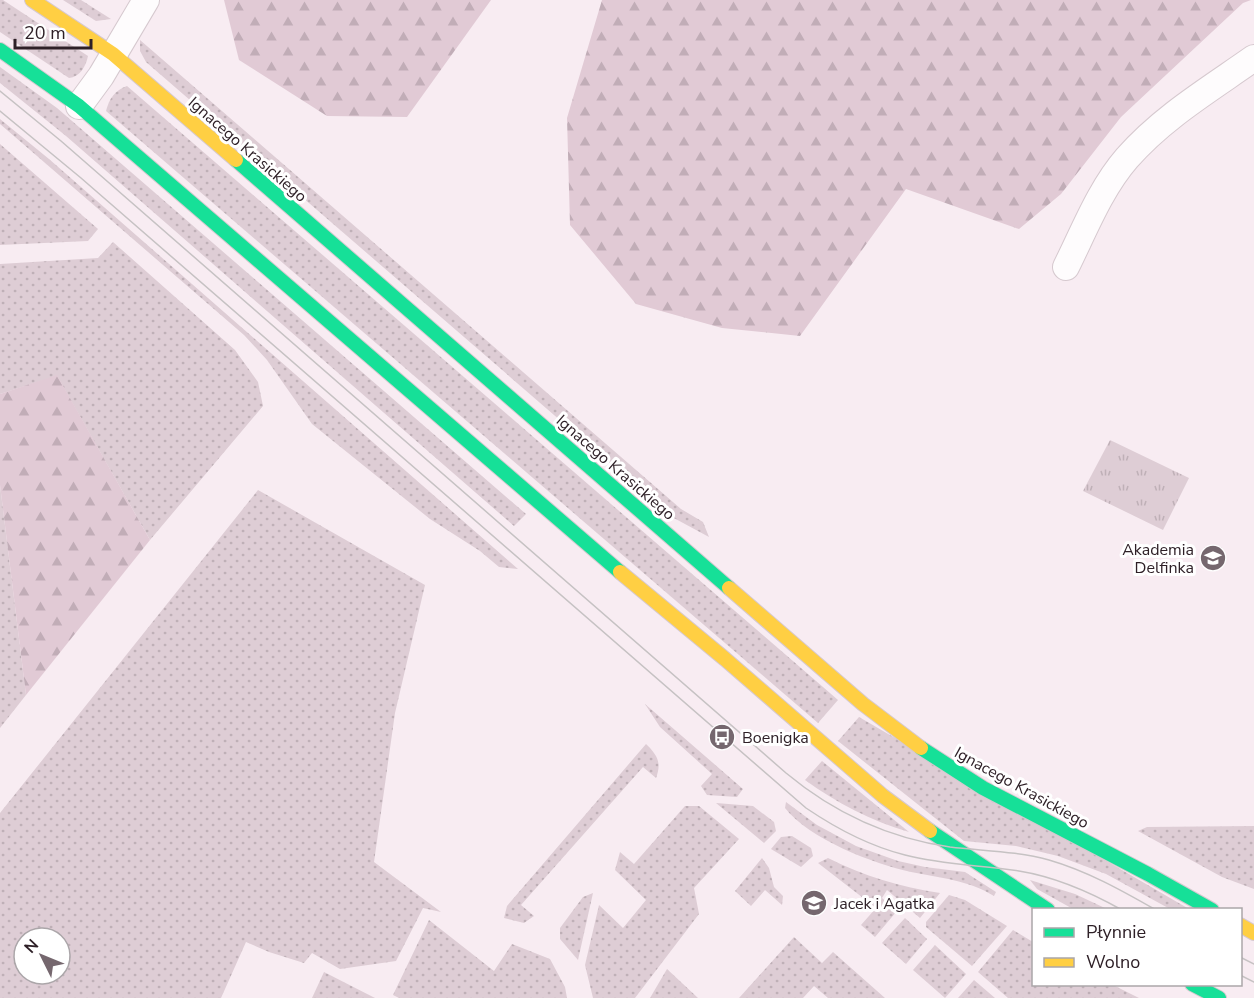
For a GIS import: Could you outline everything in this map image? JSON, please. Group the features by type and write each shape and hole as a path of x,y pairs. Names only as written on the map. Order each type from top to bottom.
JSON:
{"main road":[{"name":"Ignacego Krasickiego","path":"32,0 113,54 863,704 931,755 983,788 1210,908"},
{"path":"0,50 79,106 883,796 951,847 1046,908"},
{"path":"1196,986 1219,998"}],"street":[{"path":"79,106 101,76 146,0"},
{"path":"1066,267 1102,196 1126,159 1164,120 1254,58"}],"green space":[{"path":"0,0 88,56 82,70 76,76 69,78 0,32"},
{"path":"63,0 81,0 111,19 96,21"},
{"path":"224,0 491,0 407,117 327,116 239,60"},
{"path":"602,0 1251,0 1243,3 1121,117 1061,194 1019,229 906,189 800,336 722,328 636,304 570,225 567,118"},
{"path":"140,40 681,509 703,522 709,537 672,517 146,62 140,51"},
{"path":"0,67 57,108 526,514 514,526 66,136 0,83"},
{"path":"127,86 838,700 818,723 106,111 113,96"},
{"path":"0,119 49,159 518,569 499,567 480,551 430,519 312,424 267,360 244,335 0,124"},
{"path":"0,144 98,229 88,241 0,245"},
{"path":"113,242 235,350 258,382 263,406 150,540 57,376 0,394 0,264 98,258"},
{"path":"57,375 150,540 26,695 0,485 0,394"},
{"path":"1110,440 1189,478 1163,530 1083,491"},
{"path":"0,485 26,695 0,728"},
{"path":"258,490 425,585 395,713 374,862 441,912 423,908 396,961 340,969 312,953 304,963 246,942 221,998 0,998 0,813"},
{"path":"645,704 743,789 737,797 707,795 701,786 712,774 660,727"},
{"path":"859,717 1187,908 1168,908 1106,874 1058,856 1016,846 964,841 838,741"},
{"path":"646,744 657,759 659,767 656,778 643,767 521,905 534,916 524,923 504,918 507,906"},
{"path":"822,761 909,832 855,810 805,780"},
{"path":"786,802 817,825 856,846 898,861 965,872 996,892 994,896 964,883 896,868 843,849 796,819 785,808"},
{"path":"716,803 753,806 774,822 776,831 764,843"},
{"path":"685,806 699,806 739,839 694,888 699,914 635,998 593,998 585,965 599,905 623,928 646,900 615,870 620,852 634,864"},
{"path":"1254,826 1254,889 1222,877 1138,831 1147,827"},
{"path":"792,836 811,848 813,856 801,867 771,849 781,837"},
{"path":"762,858 769,868 774,887 783,896 782,905 765,890 751,906 735,891"},
{"path":"828,858 882,880 940,893 920,918 887,890 882,898 897,911 875,937 861,925 876,908 818,863"},
{"path":"1030,880 1075,894 1105,908 1071,908 1037,889"},
{"path":"593,893 578,960 560,939 560,928 583,897"},
{"path":"949,895 965,900 1007,926 972,966 926,927 926,922"},
{"path":"905,918 927,939 906,964 882,943"},
{"path":"429,920 494,971 512,944 550,959 565,987 567,998 399,998 393,995"},
{"path":"1013,930 1032,941 1032,986 1115,986 1139,998 1008,998 978,972"},
{"path":"794,937 822,963 833,952 885,998 828,998 814,986 803,998 739,998"},
{"path":"935,945 966,974 945,998 913,970"},
{"path":"667,969 698,998 650,998"},
{"path":"324,972 375,998 312,998"},
{"path":"974,980 995,998 958,998"}],"tram line":[{"path":"0,91 61,141 804,787 843,812 884,830 927,843 1012,853 1063,864 1117,888 1152,908"},
{"path":"0,111 81,178 806,808 829,823 879,847 934,861 1019,871 1046,877 1085,891 1118,908"},
{"path":"1242,958 1254,964"},
{"path":"1242,976 1254,982"}],"traffic: fast":[{"path":"0,50 79,106 620,572"},
{"path":"236,160 729,588"},
{"path":"921,748 983,788 1208,908"},
{"path":"930,831 1045,908"},
{"path":"1196,986 1219,998"}],"traffic: slow":[{"path":"32,0 113,54 236,160"},
{"path":"620,572 725,659 883,796 930,831"},
{"path":"729,588 863,704 921,748"},
{"path":"1242,926 1254,933"}],"place":[{"name":"Akademia Delfinka","path":"1213,558"},
{"name":"Boenigka","path":"722,737"},
{"name":"Jacek i Agatka","path":"814,903"}]}
